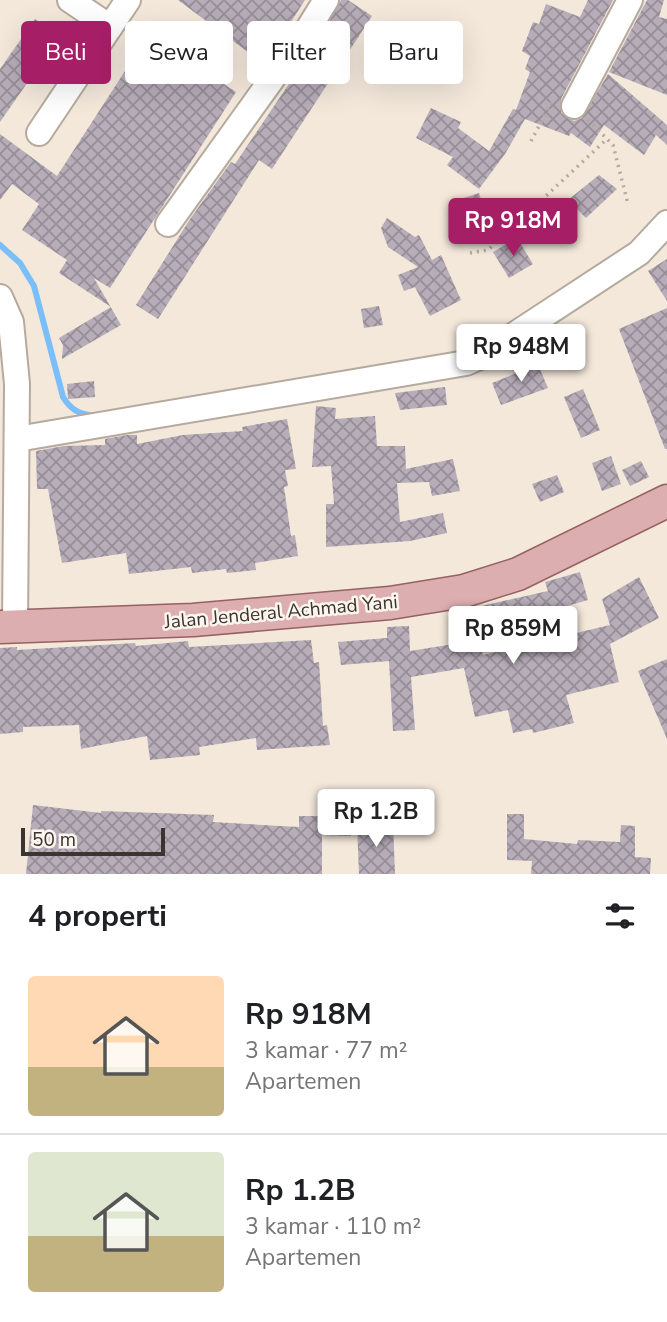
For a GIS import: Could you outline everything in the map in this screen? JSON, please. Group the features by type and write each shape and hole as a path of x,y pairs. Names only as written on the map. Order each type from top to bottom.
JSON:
{"main road":[{"name":"Jalan Jenderal Achmad Yani","path":"8,627 193,620 390,603 464,591 517,575 667,501"}],"street":[{"path":"70,0 101,21"},
{"path":"111,26 128,0"},
{"path":"168,225 309,29 326,0"},
{"path":"574,106 630,0"},
{"path":"39,133 72,84"},
{"path":"18,439 466,363 482,356 639,253 667,223"},
{"path":"0,297 11,322 18,439 8,627"}],"path":[{"path":"531,141 552,101 574,106 613,145 628,204"},
{"path":"470,253 488,250 607,139"}],"building":[{"path":"178,0 305,0 292,21 247,21 247,51 233,41 233,21 206,21"},
{"path":"341,0 348,0 372,16 369,21 364,21 364,28 350,50 350,21 329,21"},
{"path":"588,0 613,0 561,99 561,113 574,121 582,118 608,74 667,125 667,145 656,135 644,155 604,125 590,147 571,133 569,136 525,119 505,154 479,189 447,165 453,157 416,138 431,108 461,122 458,128 489,151 513,109 516,110 530,72 525,69 530,56 522,51 533,22 539,24 546,4 580,17"},
{"path":"647,0 664,0 659,17 667,19 667,95 609,72"},
{"path":"21,39 21,84 27,84 0,122 0,69"},
{"path":"125,71 125,84 224,84 236,92 110,288 94,278 110,307 59,273 67,260 22,230 39,204 12,184 0,200 0,134 57,176"},
{"path":"289,84 328,84 272,169 259,160 158,319 136,305 190,219 231,162 235,164"},
{"path":"599,175 617,189 586,218 568,200"},
{"path":"479,193 486,214 461,222 455,201"},
{"path":"387,218 415,237 419,235 432,260 441,255 461,300 430,316 415,287 404,291 398,275 418,267 388,247 381,228"},
{"path":"517,238 533,264 509,278 493,252"},
{"path":"667,259 667,301 648,271"},
{"path":"379,306 383,325 364,328 361,309"},
{"path":"111,307 121,325 62,359 63,345 59,338"},
{"path":"667,308 667,449 665,449 619,329"},
{"path":"535,358 548,388 501,405 492,383 524,370 522,365"},
{"path":"94,381 95,397 68,399 67,384"},
{"path":"445,387 447,405 400,410 395,393"},
{"path":"583,389 600,430 581,438 564,397"},
{"path":"316,406 336,408 335,419 375,416 377,446 405,446 406,469 453,459 460,491 432,496 429,482 397,483 400,522 443,513 447,533 410,541 326,547 326,504 334,504 331,466 312,467"},
{"path":"287,419 296,469 285,470 288,486 284,487 291,536 295,535 298,556 255,563 256,570 227,573 226,569 192,573 191,567 129,574 126,553 62,563 48,489 37,489 36,451 64,446 105,445 105,439 127,435 137,435 137,444 183,435 243,431 242,427"},
{"path":"611,456 621,484 602,491 592,463"},
{"path":"641,461 649,477 630,486 622,470"},
{"path":"557,475 564,492 540,502 532,484"},
{"path":"580,572 588,600 468,634 464,610 548,591 545,582"},
{"path":"639,577 659,618 610,644 619,682 566,695 574,723 533,733 532,729 513,733 508,710 475,717 464,668 411,677 415,730 393,731 389,661 341,665 338,642 387,638 387,627 409,626 410,651 479,640 483,655 610,625 602,599"},
{"path":"311,640 314,663 319,662 323,726 327,725 330,745 257,750 256,738 199,747 200,755 150,760 147,736 81,749 79,725 23,727 23,732 0,734 0,648 17,647 17,650 135,643 136,646 188,641 189,647"},
{"path":"667,659 667,739 638,671"},
{"path":"33,805 101,813 214,815 213,822 299,827 299,816 351,816 351,836 322,835 322,874 26,874"},
{"path":"507,814 524,814 524,839 577,844 578,840 620,842 621,825 635,826 635,857 651,858 650,874 531,874 532,861 507,860"},
{"path":"393,824 395,874 359,874 357,825"}],"waterway":[{"path":"0,245 20,263 34,286 63,397 76,411 94,416"}]}
